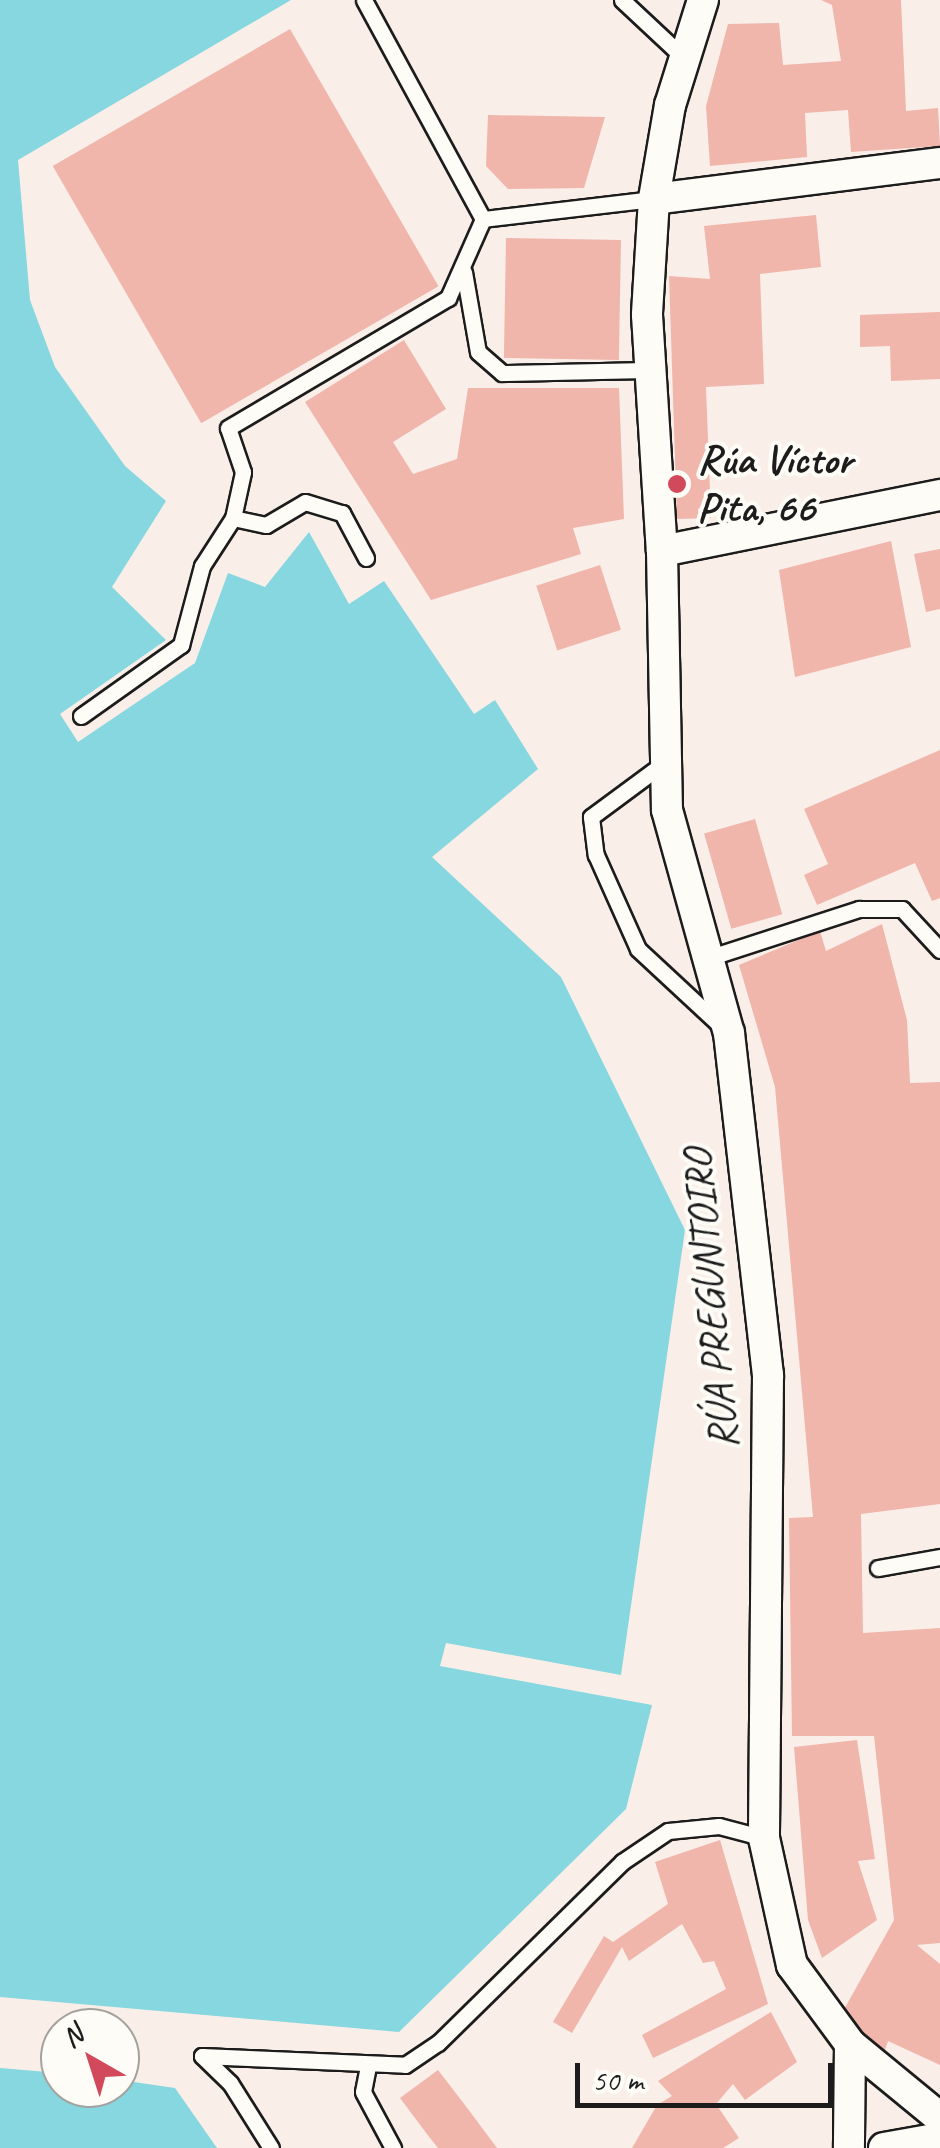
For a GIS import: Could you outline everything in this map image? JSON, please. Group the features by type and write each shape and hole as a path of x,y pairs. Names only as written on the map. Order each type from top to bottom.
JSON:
{"street":[{"name":"RÚA PREGUNTOIRO","path":"702,0 684,58 654,199 647,314 662,551 666,810 729,1033 768,1375 764,1838 792,1965 850,2044 940,2118"},
{"path":"654,199 939,165"},
{"path":"662,551 940,495"},
{"path":"849,2148 850,2044"},
{"path":"884,2148 940,2138"}],"lane":[{"path":"364,0 483,220"},
{"path":"622,0 684,58"},
{"path":"650,370 502,374 478,352 464,272 471,235 483,220 654,199"},
{"path":"81,716 182,645 202,566 233,518 243,472 228,428 448,298 464,272"},
{"path":"233,518 266,525 305,502 342,513 366,558"},
{"path":"668,760 591,817 596,855 638,949 729,1033"},
{"path":"708,958 858,909 902,909 940,950"},
{"path":"878,1568 940,1558"},
{"path":"271,2148 230,2084 202,2056 405,2065 438,2043 622,1862 668,1831 719,1826 764,1838"},
{"path":"368,2066 363,2092 393,2148"}],"water":[{"path":"0,0 291,0 18,160 30,300 55,367 125,466 166,501 112,587 166,640 60,714 78,742 195,663 228,573 265,587 309,532 349,604 384,581 474,714 495,700 538,769 432,857 561,977 685,1230 621,1675 446,1643 440,1666 652,1705 626,1809 399,2032 0,1997"},
{"path":"0,2068 40,2071 40,2108 140,2108 140,2083 175,2088 217,2148 0,2148"}],"building":[{"path":"821,0 901,0 906,111 938,108 940,146 851,152 848,110 805,113 807,157 710,166 706,106 728,24 779,23 783,65 841,61 832,5"},
{"path":"290,29 438,286 201,423 53,166"},
{"path":"488,115 605,117 584,188 508,189 486,166"},
{"path":"816,215 821,267 760,274 764,384 706,387 711,518 677,519 669,276 710,279 704,226"},
{"path":"506,238 621,240 619,360 504,358"},
{"path":"940,312 940,379 891,381 890,346 860,347 860,315"},
{"path":"404,340 446,409 393,442 413,474 457,459 468,388 619,388 624,519 573,528 581,554 431,600 305,402"},
{"path":"891,541 911,647 795,677 779,570"},
{"path":"940,549 940,609 926,612 914,554"},
{"path":"600,565 621,630 557,650 536,586"},
{"path":"940,750 940,898 932,901 915,863 817,905 804,875 828,864 804,809"},
{"path":"755,819 782,914 731,929 704,834"},
{"path":"882,924 907,1020 910,1083 940,1082 940,1504 861,1514 863,1633 940,1628 940,1943 917,1945 940,1964 940,2065 888,2041 884,2053 842,2013 894,1920 874,1736 792,1736 789,1518 813,1517 775,1087 739,965 820,931 826,951"},
{"path":"857,1740 875,1859 858,1861 877,1920 822,1958 808,1920 794,1747"},
{"path":"720,1840 768,2004 653,2058 642,2035 726,1989 714,1961 703,1963 682,1924 629,1961 622,1947 572,2033 553,2022 604,1936 613,1942 668,1904 655,1862"},
{"path":"771,2012 797,2062 745,2100 733,2084 716,2104 739,2138 723,2148 632,2148 657,2105 672,2096 658,2081"},
{"path":"438,2070 497,2148 438,2148 430,2138 400,2098"}],"place":[{"name":"Rúa Víctor Pita, 66","path":"677,484"}]}
